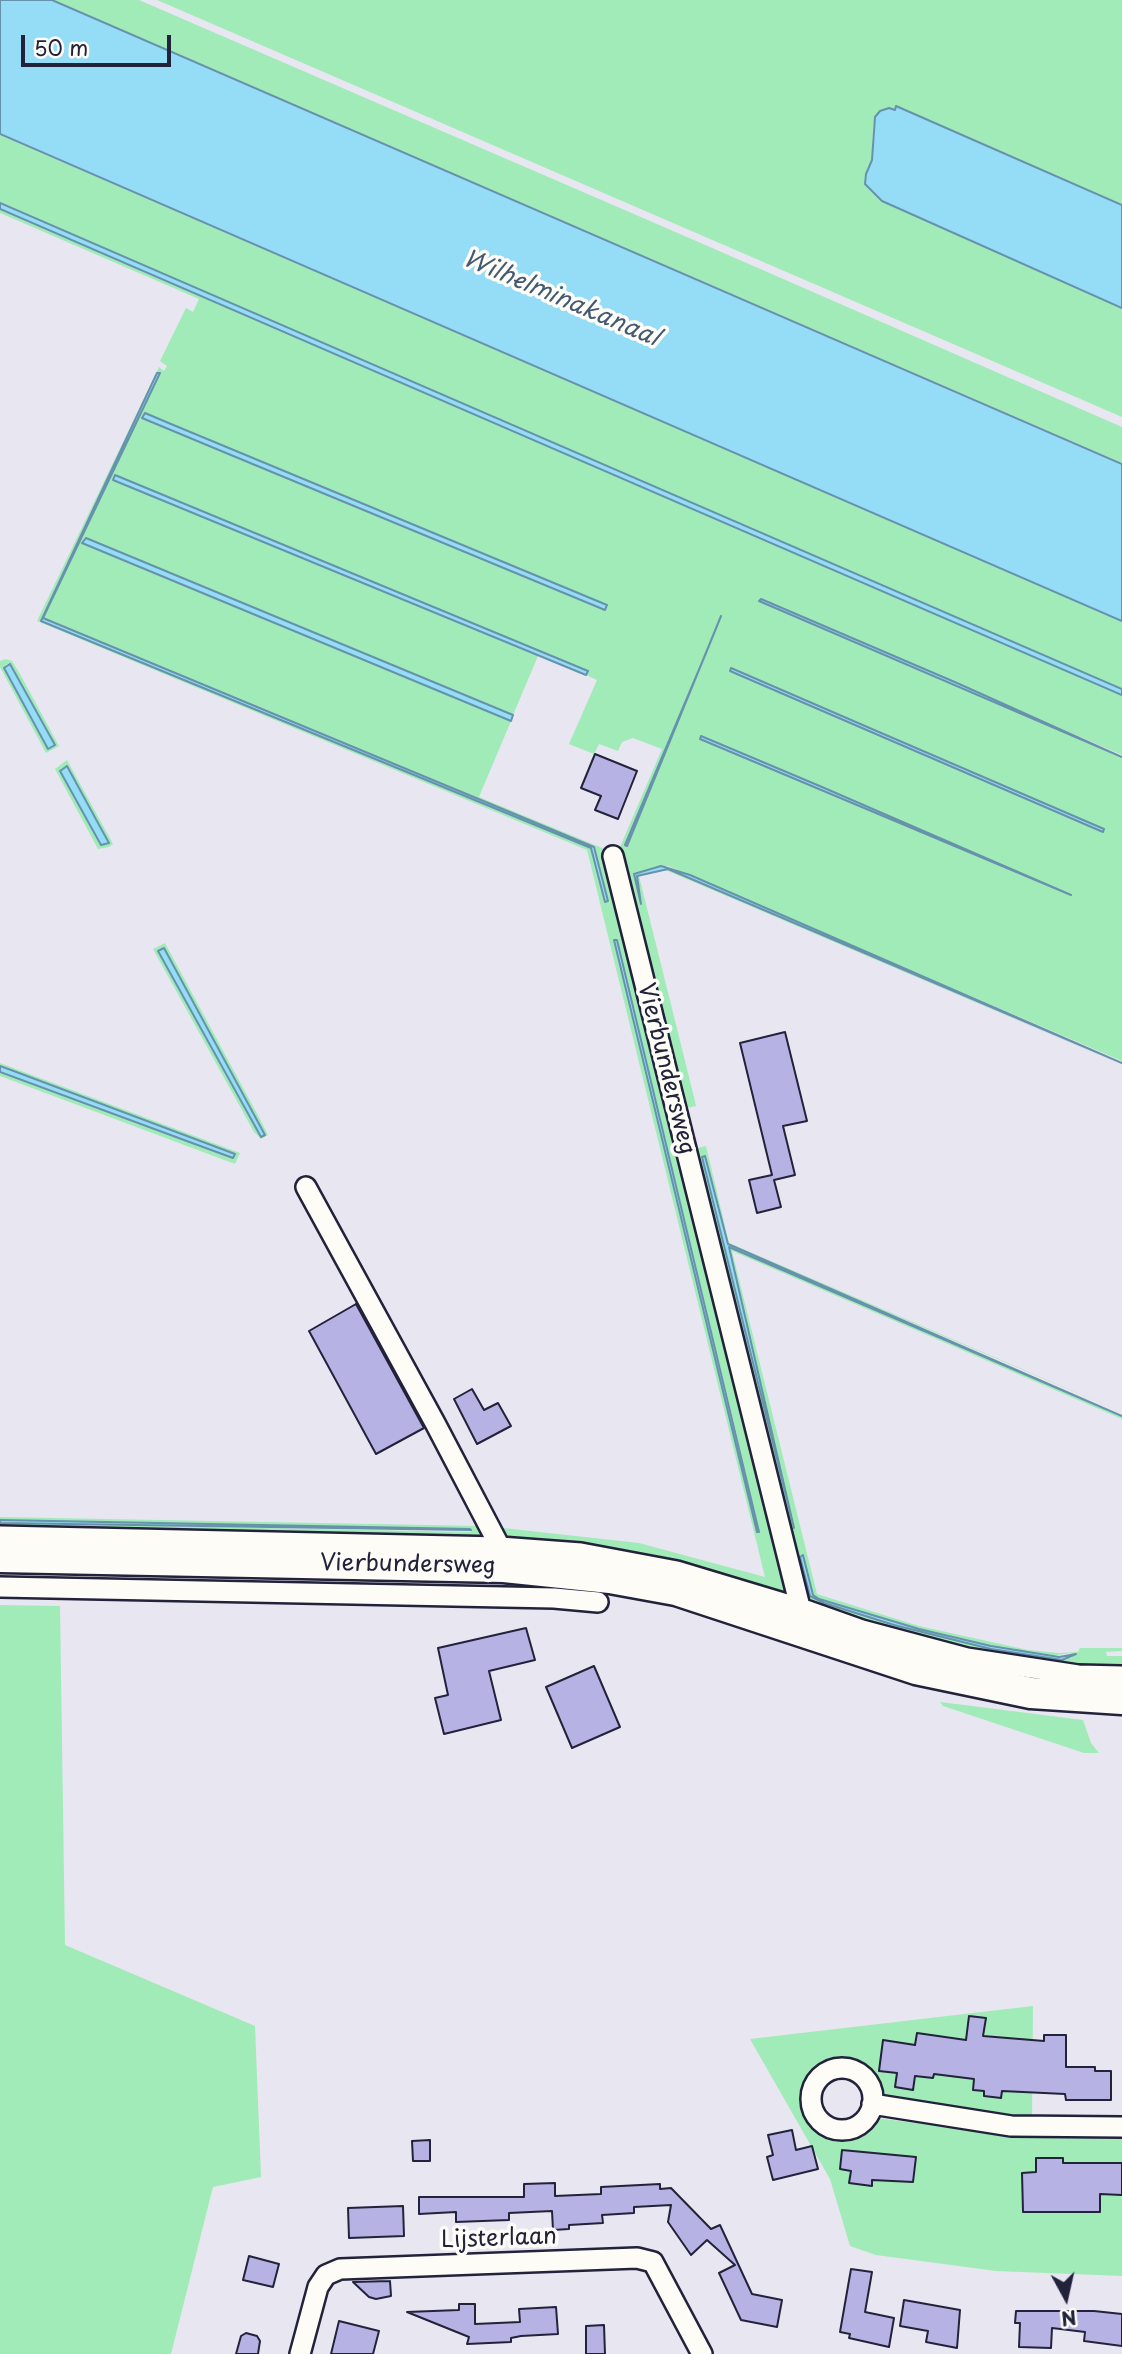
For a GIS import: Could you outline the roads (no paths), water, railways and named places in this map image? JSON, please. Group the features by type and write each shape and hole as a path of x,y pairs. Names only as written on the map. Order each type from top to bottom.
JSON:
{"main road":[{"name":"Vierbundersweg","path":"0,1557 502,1557 676,1590 803,1620 916,1669 1031,1693 1122,1699"}],"street":[{"name":"Vierbundersweg","path":"614,856 803,1620 862,1630 967,1658 1078,1675 1122,1676"},
{"name":"Vierbundersweg","path":"306,1187 502,1557"},
{"name":"Vierbundersweg","path":"0,1536 502,1557"},
{"path":"502,1557 506,1597"},
{"name":"Vierbundersweg","path":"0,1587 506,1597 597,1602"},
{"path":"873,2104 1011,2126 1122,2127"},
{"name":"Lijsterlaan","path":"300,2354 317,2287 326,2275 340,2269 638,2258 653,2262 702,2354"}],"water":[{"name":"Wilhelminakanaal","path":"0,0 52,0 1122,464 1122,621 0,134"},
{"path":"896,106 1122,205 1122,308 882,201 865,184 866,174 872,160 875,117 880,111 889,108 895,110"},
{"path":"0,203 1122,689 1122,695 0,209"},
{"path":"157,373 160,373 43,618 594,847 608,901 605,902 591,848 41,621"},
{"path":"145,413 607,605 605,610 142,418"},
{"path":"115,475 588,671 586,675 113,480"},
{"path":"86,538 513,715 511,721 82,543"},
{"path":"761,599 957,683 1122,757 759,601"},
{"path":"702,662 627,846 625,845"},
{"path":"10,664 55,745 48,749 4,668"},
{"path":"731,668 1104,829 1103,832 730,671"},
{"path":"701,736 822,787 1071,895 700,739"},
{"path":"67,766 109,843 101,845 60,771"},
{"path":"661,866 690,875 1122,1063 668,869 637,876 641,904 634,874"},
{"path":"614,940 617,940 759,1532 757,1532"},
{"path":"164,948 265,1135 261,1137 158,951"},
{"path":"0,1066 235,1154 233,1158 0,1072"},
{"path":"705,1156 728,1244 1122,1416 729,1247 794,1528 702,1157"},
{"path":"0,1520 470,1529 471,1530 0,1523"},
{"path":"803,1555 813,1595 819,1599 919,1629 991,1646 1059,1657 1076,1654 1062,1660 991,1649 894,1625 824,1603 810,1596 800,1557"}]}
